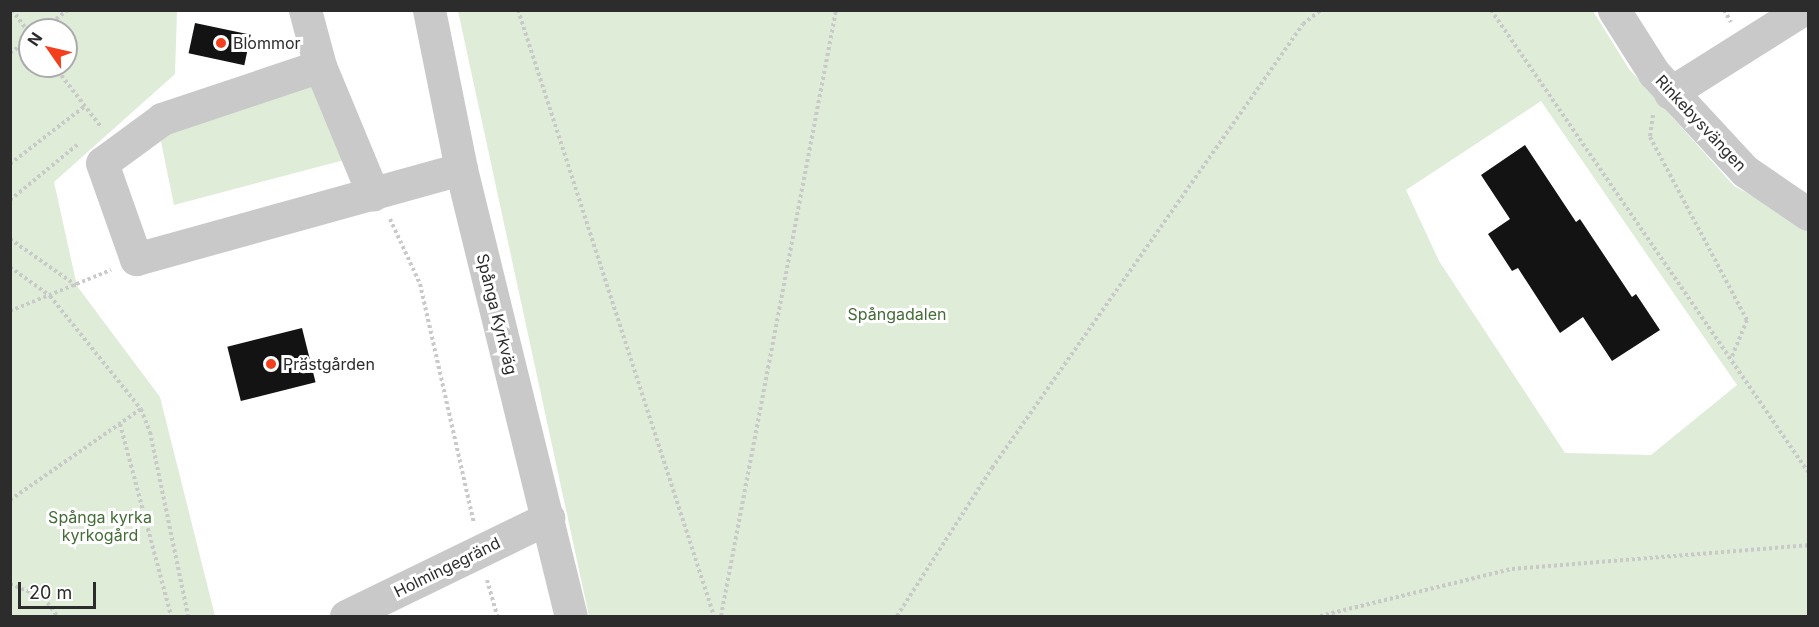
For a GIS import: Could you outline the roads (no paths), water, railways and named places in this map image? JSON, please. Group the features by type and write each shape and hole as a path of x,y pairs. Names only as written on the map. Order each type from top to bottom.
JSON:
{"street":[{"path":"305,10 320,66 373,194"},
{"name":"Spånga Kyrkväg","path":"429,10 460,169 571,616"},
{"name":"Rinkebysvängen","path":"1614,10 1670,93 1745,171 1809,214"},
{"path":"1670,93 1802,10"},
{"path":"320,66 110,138 102,163 136,259 460,169"},
{"name":"Holmingegränd","path":"346,616 479,549 548,518"}],"place":[{"name":"Blommor","path":"221,43"},
{"name":"Prästgården","path":"271,364"}],"park label":[{"name":"Spångadalen","path":"897,314"},
{"name":"Spånga kyrka kyrkogård","path":"100,526"}]}
